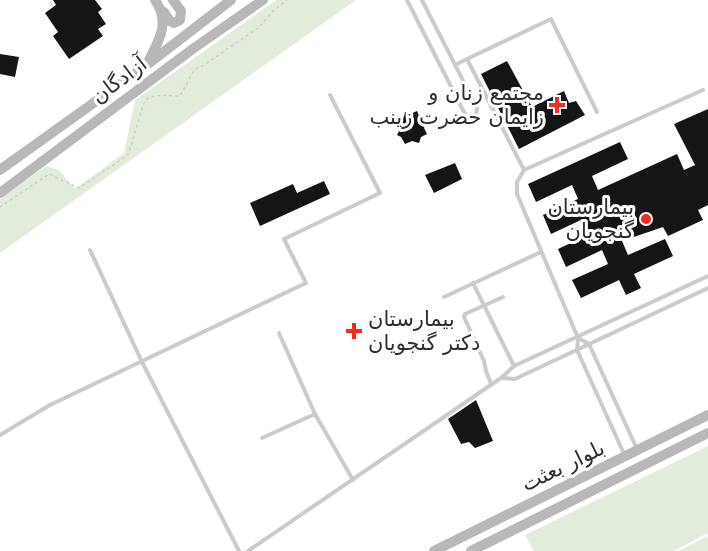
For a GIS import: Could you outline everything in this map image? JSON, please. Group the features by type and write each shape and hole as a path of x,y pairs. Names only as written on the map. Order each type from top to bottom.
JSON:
{"main road":[{"path":"159,5 174,23 180,20 181,11 173,0"},
{"name":"آزادگان","path":"0,170 148,64 231,0"},
{"name":"آزادگان","path":"0,193 194,48 264,0"},
{"path":"148,64 162,35 164,24 159,5"},
{"name":"بلوار بعثت","path":"434,551 708,415"},
{"name":"بلوار بعثت","path":"473,550 708,433"},
{"path":"470,533 466,539 467,545 473,550"}],"lane":[{"path":"407,0 467,118 474,118 477,108 422,0"},
{"path":"455,65 551,19 597,112"},
{"path":"467,59 524,170"},
{"path":"625,457 577,350 578,338 517,194 517,182 524,170 703,90"},
{"path":"0,435 51,405 306,283 284,239 380,193 330,95"},
{"path":"90,250 142,362 238,551"},
{"path":"444,297 542,252"},
{"path":"248,551 501,378 514,366 708,276"},
{"path":"473,283 514,366"},
{"path":"501,378 515,379 708,288"},
{"path":"492,384 464,317 465,314 503,297"},
{"path":"279,333 315,414 353,480"},
{"path":"578,338 589,344 638,450"},
{"path":"262,438 315,414"}],"path":[{"path":"0,207 49,174 79,188 128,155 144,100 150,96 162,94 180,96 194,70 258,28 273,11 287,0"}],"green space":[{"path":"276,0 356,0 0,253 0,199 46,166 59,170 75,189 124,153 135,100"},
{"path":"708,446 708,533 674,551 534,551 525,535"},
{"path":"708,536 708,551 678,551"}],"building":[{"path":"53,0 95,0 102,9 98,12 106,24 98,29 103,36 69,59 53,36 58,32 45,13 56,5"},
{"path":"0,54 19,57 15,77 0,74"},
{"name":"مجتمع زنان و زایمان حضرت زینب","path":"507,61 532,107 564,91 569,103 576,101 585,115 519,149 481,74"},
{"name":"بیمارستان گنجویان","path":"708,109 708,205 698,210 703,220 668,236 663,227 622,241 628,255 665,239 673,256 634,274 641,288 626,295 619,280 581,298 572,280 608,264 602,250 566,267 558,249 588,235 581,220 551,234 543,215 578,199 572,185 536,202 528,184 620,142 628,159 592,176 598,190 677,154 684,170 695,165 674,124"},
{"path":"417,111 420,118 427,120 424,128 427,134 421,137 419,143 412,141 405,144 397,135 399,131 394,121 404,117 405,112 410,114"},
{"path":"455,163 462,179 434,193 425,175"},
{"path":"324,181 330,194 260,226 250,203 293,184 297,193"},
{"path":"476,400 493,441 475,448 469,442 461,444 448,419"}],"place":[{"name":"مجتمع زنان و زایمان حضرت زینب","path":"557,105"},
{"name":"بیمارستان گنجویان","path":"646,219"},
{"name":"بیمارستان دکتر گنجویان","path":"354,331"}]}
